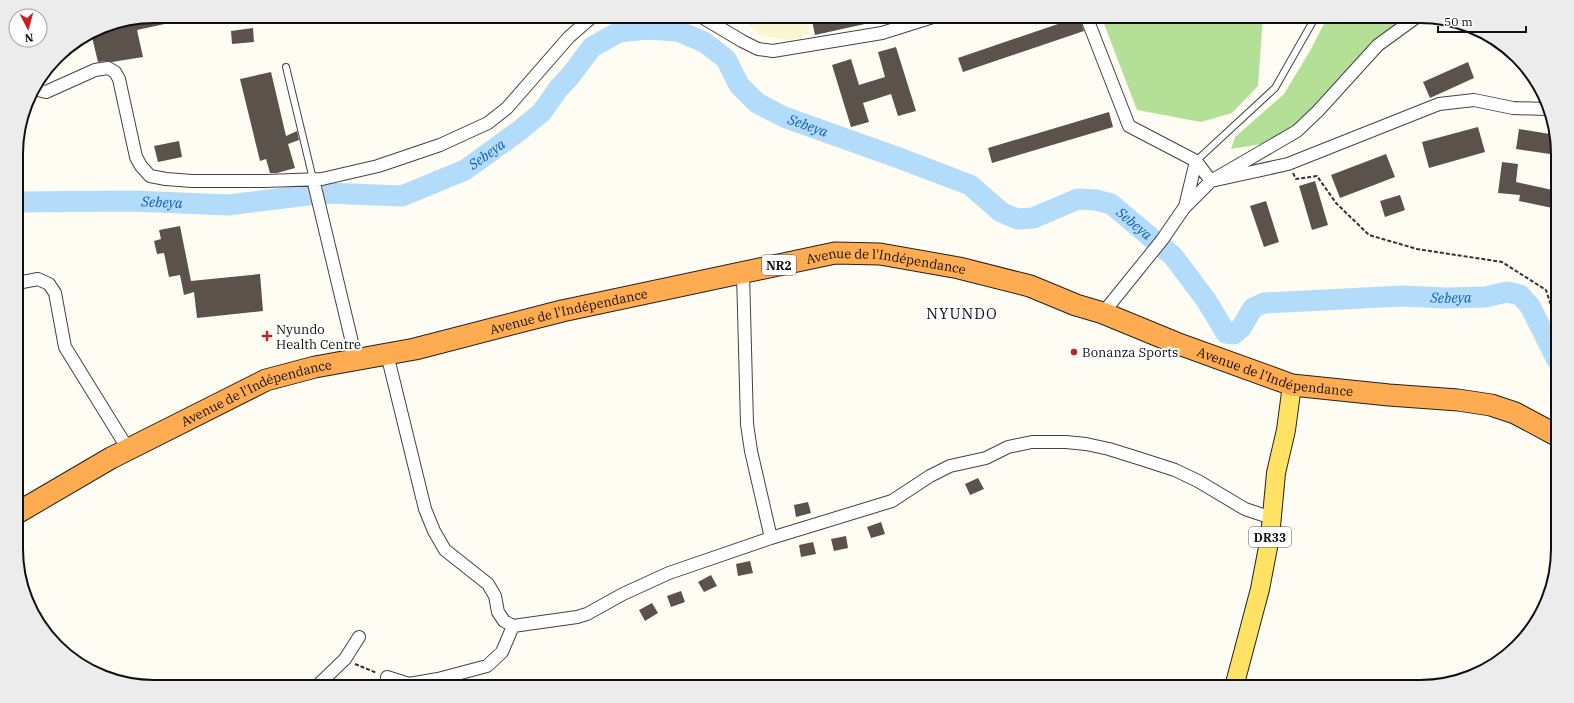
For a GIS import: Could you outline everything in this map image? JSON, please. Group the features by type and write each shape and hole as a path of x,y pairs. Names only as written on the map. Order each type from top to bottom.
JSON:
{"highway":[{"name":"Avenue de l'Indépendance","path":"23,505 128,449 266,380 315,367 415,349 562,311 835,252 880,254 959,268 1030,286 1076,305 1103,313 1176,343 1292,385 1389,395 1458,400 1491,405 1515,413 1551,432"}],"main road":[{"name":"DR33","path":"1236,680 1260,589 1272,518 1277,468 1286,430 1292,385"}],"street":[{"path":"356,359 316,190 322,179 378,166 440,145 488,123 507,108 569,37 584,23"},
{"path":"712,23 758,49 773,51 882,33 914,23"},
{"path":"1089,23 1129,126 1196,161 1212,181"},
{"path":"1103,313 1162,240 1184,208 1212,181 1297,131 1318,111 1378,45 1408,23"},
{"path":"40,90 46,92 95,70 108,68 115,72 118,79 136,157 141,166 150,176 166,180 265,181 316,190"},
{"path":"1212,181 1288,164 1439,104 1474,100 1513,108 1543,109"},
{"path":"1184,208 1196,161"},
{"path":"743,273 747,424 751,451 771,538"},
{"path":"23,281 38,279 48,284 55,293 65,347 128,449"},
{"path":"387,354 426,509 434,531 445,550 488,584 496,596 498,612 504,621 513,626 577,617 587,614 622,594 669,573 771,538 892,501 930,476 950,466 986,458 1008,448 1032,442 1066,442 1086,444 1109,449 1141,459 1175,470 1192,478 1245,509 1272,518"},
{"path":"432,680 487,666 502,652 513,626"},
{"path":"323,680 345,659 359,637"},
{"path":"387,677 396,680"}],"lane":[{"path":"1196,161 1275,88 1312,23"},
{"path":"286,67 316,190"}],"path":[{"path":"1288,164 1296,179 1317,176 1336,203 1368,235 1417,249 1502,262 1546,290 1551,305"},
{"path":"345,659 387,677"}],"green space":[{"path":"746,23 807,23 809,34 787,40 760,35"},
{"path":"1104,23 1262,23 1258,86 1232,113 1201,122 1137,110"},
{"path":"1324,23 1406,23 1299,124 1262,144 1231,149 1235,137 1284,94 1310,51"}],"building":[{"path":"169,23 137,30 143,57 112,62 98,62 92,39 96,37 120,27 137,24"},
{"path":"812,23 869,23 815,35"},
{"path":"1061,23 1081,23 1084,31 963,72 958,58"},
{"path":"253,28 254,42 232,44 231,31"},
{"path":"896,47 916,111 898,116 891,94 863,103 869,122 851,127 832,65 851,59 859,85 885,77 878,52"},
{"path":"1468,62 1474,78 1430,98 1423,82"},
{"path":"271,72 286,136 297,131 299,140 288,144 295,168 277,173 270,173 266,159 260,161 240,79"},
{"path":"1109,112 1113,127 992,163 988,148"},
{"path":"1478,127 1485,152 1429,168 1422,142"},
{"path":"1519,129 1549,134 1551,154 1516,149"},
{"path":"179,141 182,157 158,162 154,146"},
{"path":"1386,154 1395,177 1340,198 1331,175"},
{"path":"1502,162 1518,164 1516,182 1551,190 1551,208 1519,201 1520,195 1498,193"},
{"path":"1315,181 1328,225 1312,230 1299,186"},
{"path":"1400,195 1405,210 1385,217 1380,201"},
{"path":"1266,201 1279,242 1264,247 1250,206"},
{"path":"180,226 191,281 260,274 263,311 197,318 194,292 184,295 180,275 169,277 164,253 157,254 154,241 161,239 159,230"},
{"path":"978,478 984,489 970,495 965,484"},
{"path":"808,502 811,513 796,517 794,505"},
{"path":"881,522 885,534 871,538 867,527"},
{"path":"846,536 848,548 834,551 831,539"},
{"path":"813,542 816,554 801,557 799,545"},
{"path":"750,561 753,573 738,576 736,564"},
{"path":"711,575 717,586 704,592 698,582"},
{"path":"681,591 685,602 671,607 667,596"},
{"path":"652,603 658,613 645,621 639,610"}],"waterway":[{"name":"Sebeya","path":"23,202 134,201 228,205 325,193 402,196 465,170 519,131 542,112 558,89 571,75 592,47 619,32 647,29 678,31 704,42 726,59 739,85 757,103 784,117 970,185 1001,212 1017,219 1033,218 1078,199 1096,200 1111,204 1173,256 1206,300 1226,333 1234,334 1241,328 1253,308 1264,303 1403,296 1445,298 1485,297 1507,292 1520,295 1530,306 1551,348"}],"place":[{"name":"Nyundo Health Centre","path":"267,336"},
{"name":"Bonanza Sports","path":"1074,352"}],"district":[{"name":"NYUNDO","path":"962,313"}]}
